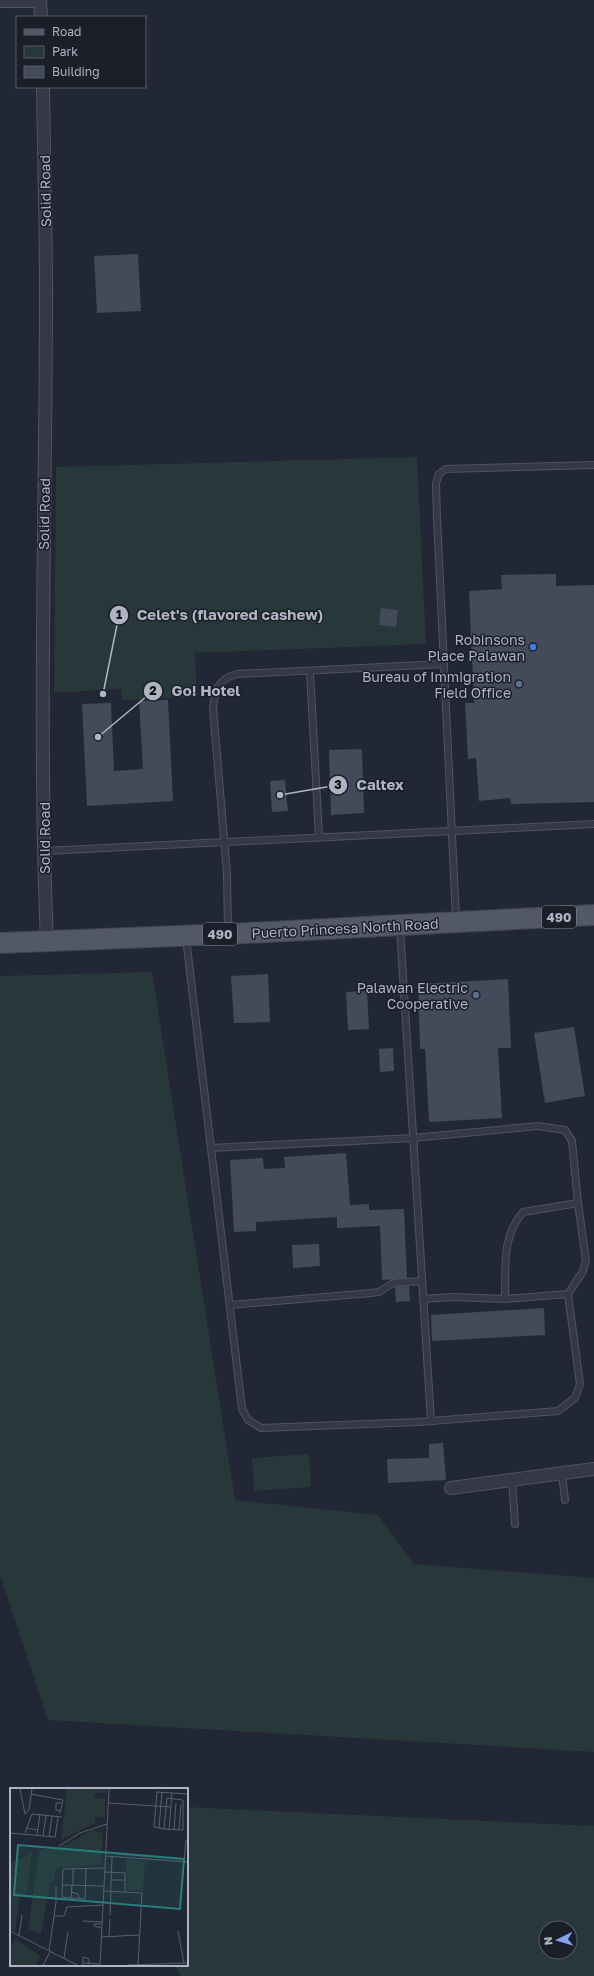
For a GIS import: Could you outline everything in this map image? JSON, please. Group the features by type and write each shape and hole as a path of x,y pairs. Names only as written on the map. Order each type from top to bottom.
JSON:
{"main road":[{"name":"Puerto Princesa North Road","path":"0,943 228,934 594,915"}],"street":[{"path":"0,1 40,0 41,16"},
{"name":"Solid Road","path":"43,88 46,292 43,577 44,851 47,942"},
{"path":"451,1488 594,1469"}],"lane":[{"path":"456,922 436,483 439,474 446,469 594,465"},
{"path":"228,934 225,841 213,708 215,694 220,684 227,677 237,674 310,672 444,664"},
{"path":"310,672 319,836"},
{"path":"44,851 319,836 594,824"},
{"path":"400,925 405,976 413,1138 431,1421"},
{"path":"185,935 242,1409 248,1420 261,1428 431,1421 558,1411 568,1405 575,1398 580,1384 568,1294 586,1266 572,1141 565,1130 538,1126 413,1138 211,1148"},
{"path":"505,1299 507,1240 514,1222 523,1212 578,1203"},
{"path":"230,1305 379,1292 393,1283 422,1281"},
{"path":"423,1299 452,1297 505,1299 568,1294"},
{"path":"562,1474 565,1500"},
{"path":"512,1480 515,1524"}],"green space":[{"path":"417,457 426,644 195,653 197,697 122,700 121,689 54,693 56,467"},
{"path":"152,972 235,1500 378,1515 414,1564 594,1578 594,1752 48,1720 0,1575 0,976"},
{"path":"309,1454 311,1487 254,1491 252,1458"},
{"path":"188,1807 594,1826 594,1976 181,1976 176,1966 188,1966"}],"building":[{"path":"138,254 141,311 97,313 94,256"},
{"name":"Robinsons Place Palawan","path":"556,574 556,586 594,585 594,802 511,804 510,798 479,801 476,758 468,759 465,703 474,703 469,591 502,589 501,575"},
{"path":"381,608 398,610 396,627 379,625"},
{"path":"168,700 173,801 87,806 82,704 111,703 114,771 143,769 139,701"},
{"path":"362,749 364,813 331,815 329,750"},
{"path":"285,780 288,811 272,812 270,781"},
{"path":"268,974 270,1022 234,1023 231,976"},
{"path":"508,979 511,1048 498,1048 502,1118 429,1122 425,1049 420,1049 418,984"},
{"path":"367,991 369,1029 348,1030 346,992"},
{"path":"574,1027 585,1096 545,1103 534,1033"},
{"path":"393,1048 394,1071 380,1072 379,1049"},
{"path":"346,1153 350,1205 369,1204 369,1210 404,1209 407,1278 382,1280 380,1226 337,1228 337,1217 256,1222 256,1231 234,1232 230,1160 263,1158 264,1169 285,1168 284,1157"},
{"path":"319,1244 320,1266 293,1268 292,1245"},
{"path":"409,1286 410,1301 396,1302 395,1287"},
{"path":"544,1308 545,1335 432,1341 431,1315"},
{"path":"443,1443 446,1480 388,1483 387,1459 429,1458 429,1444"}],"place":[{"name":"Robinsons Place Palawan","path":"533,647"},
{"name":"Bureau of Immigration Field Office","path":"519,684"},
{"name":"Celet's (flavored cashew)","path":"103,694"},
{"name":"Go! Hotel","path":"98,737"},
{"name":"Caltex","path":"280,795"},
{"name":"Palawan Electric Cooperative","path":"476,995"}]}
